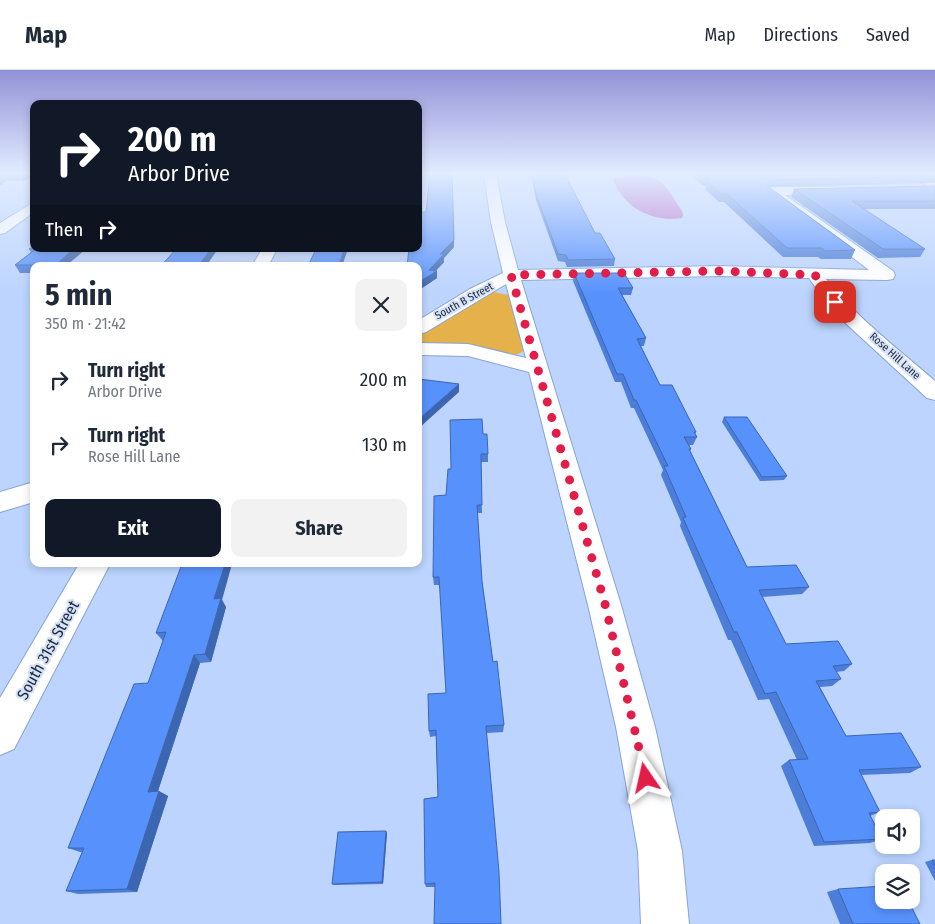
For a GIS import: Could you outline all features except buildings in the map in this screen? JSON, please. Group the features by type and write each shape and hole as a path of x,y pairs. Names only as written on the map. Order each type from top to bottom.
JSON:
{"street":[{"path":"0,230 23,214"},
{"path":"496,214 511,275 605,604 642,760 660,852 665,924"},
{"path":"511,275 720,271 815,275 887,275 803,214"},
{"name":"South B Street","path":"422,326 476,293 511,275"},
{"name":"Rose Hill Lane","path":"815,275 835,302 848,315 935,393"},
{"path":"422,349 468,350 538,368"},
{"path":"0,502 30,493"},
{"name":"South 31st Street","path":"0,735 94,567"}],"shaded area":[{"path":"647,214 683,215 682,218 671,219"},
{"path":"494,292 508,295 524,347 522,352 509,355 488,348 462,344 422,345 422,334 487,294"}],"route":[{"path":"646,778 605,604 511,275 720,271 815,275 835,302"}]}
